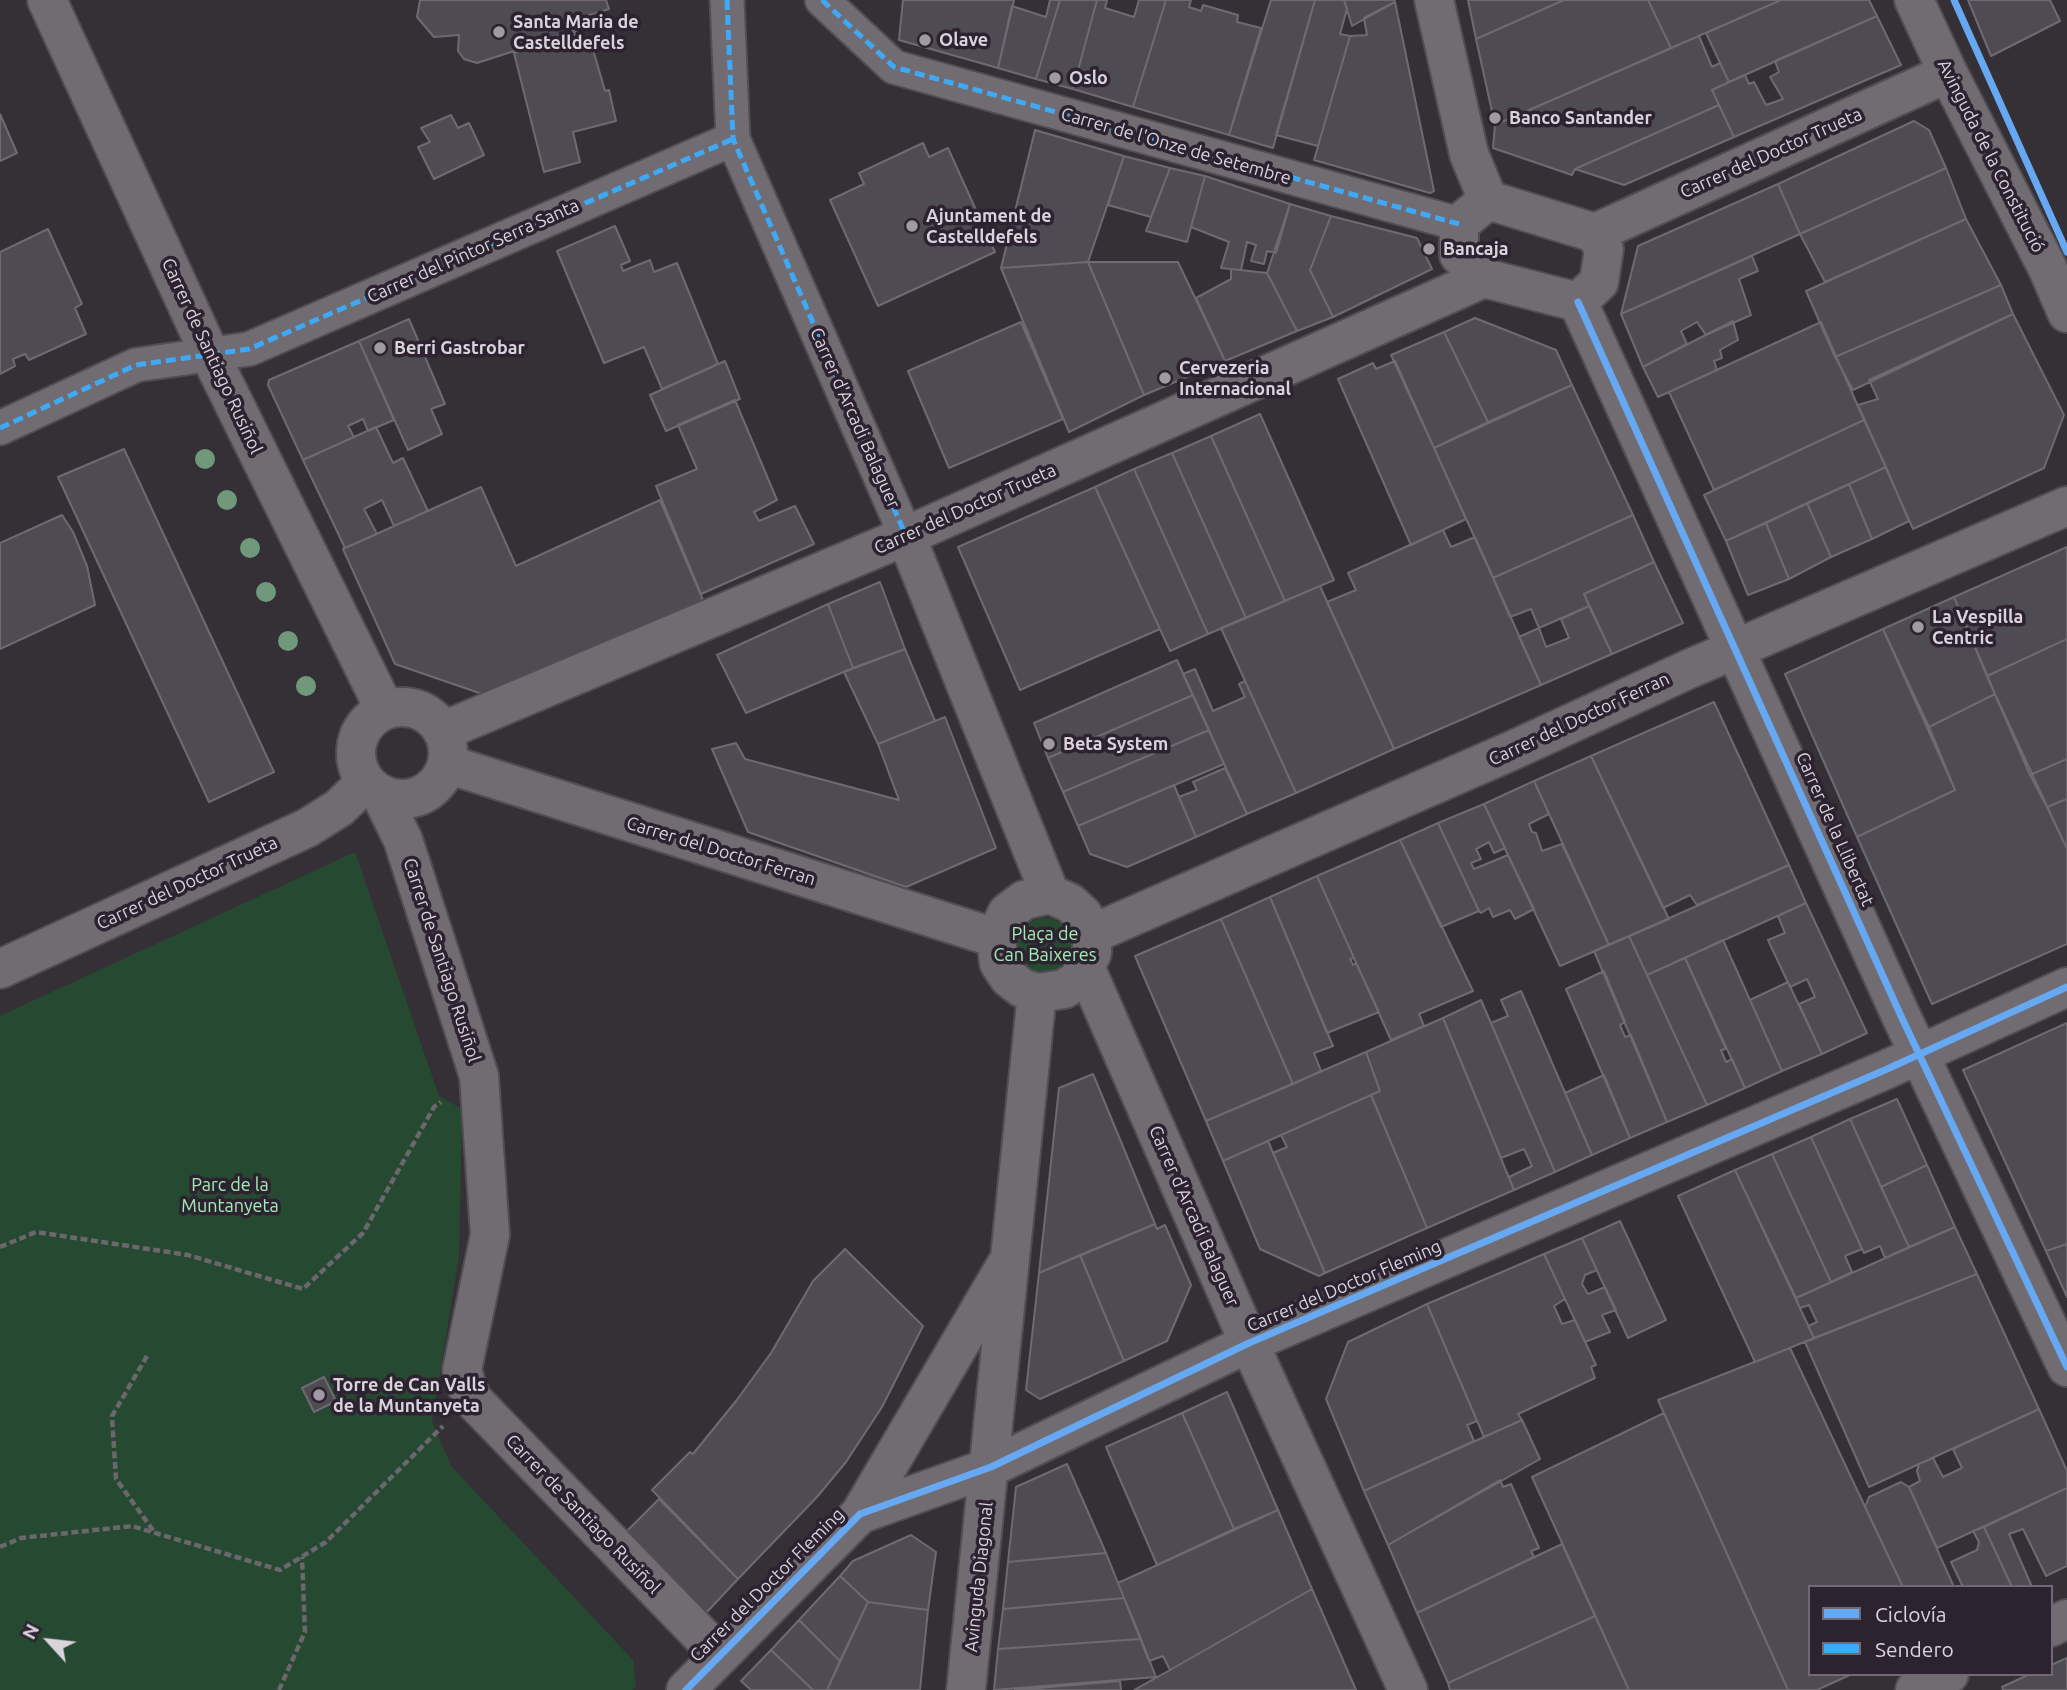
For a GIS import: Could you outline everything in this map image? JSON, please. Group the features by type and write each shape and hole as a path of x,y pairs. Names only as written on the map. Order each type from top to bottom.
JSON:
{"street":[{"name":"Carrer de Santiago Rusiñol","path":"47,0 211,357 384,709"},
{"path":"727,0 733,139"},
{"name":"Carrer de l'Onze de Setembre","path":"822,0 894,67 1459,224"},
{"path":"1434,0 1469,154 1488,201"},
{"name":"Avinguda de la Constitució","path":"1914,0 1948,73 2048,269 2067,313"},
{"name":"Carrer del Doctor Trueta","path":"1595,233 1948,73"},
{"name":"Carrer del Pintor Serra Santa","path":"0,428 136,365 211,357 249,349 733,139"},
{"name":"Carrer d'Arcadi Balaguer","path":"733,139 906,536 1050,894"},
{"path":"1488,201 1595,233 1604,249 1599,282 1578,302 1484,278 1459,255 1459,224 1488,201"},
{"name":"Carrer del Doctor Trueta","path":"445,748 906,536 1484,278"},
{"name":"Carrer de la Llibertat","path":"1578,302 1737,648 1919,1055 2067,1367"},
{"name":"Carrer del Doctor Ferran","path":"1089,952 1511,751 1737,648 2067,506"},
{"path":"414,708 429,715 445,748 438,782 417,797 397,800 373,789 358,767 356,746 367,722 384,709 414,708"},
{"name":"Carrer del Doctor Ferran","path":"445,748 996,938"},
{"name":"Carrer de Santiago Rusiñol","path":"373,789 403,840 479,1076 490,1235 463,1370 473,1400 720,1656"},
{"name":"Carrer del Doctor Trueta","path":"0,968 307,828 373,789"},
{"path":"1050,894 1070,903 1083,915 1089,952 1064,989 1037,993 1022,988 1009,978 999,963 996,938 1007,913 1024,900 1050,894"},
{"name":"Carrer d'Arcadi Balaguer","path":"1089,952 1250,1343 1408,1690"},
{"name":"Carrer del Doctor Fleming","path":"686,1690 860,1514 991,1466 1250,1343 1919,1055 2067,987"},
{"name":"Avinguda Diagonal","path":"966,1690 991,1466 1037,993"},
{"name":"Avinguda Diagonal","path":"860,1514 1011,1256"},
{"path":"1915,1690 1945,1676"}],"path":[{"path":"0,1247 36,1232 188,1255 303,1289 363,1233 434,1107 479,1076"},
{"path":"146,1356 112,1416 116,1479 156,1534"},
{"path":"0,1547 21,1538 132,1526 280,1570 326,1542 412,1454 473,1400"},
{"path":"279,1690 306,1632 302,1556"}],"green space":[{"name":"Parc de la Muntanyeta","path":"355,852 439,1096 462,1109 459,1257 432,1421 451,1466 633,1660 636,1687 632,1690 0,1690 0,1016"},
{"name":"Plaça de Can Baixeres","path":"1045,918 1056,920 1065,926 1071,935 1071,957 1065,966 1056,972 1045,974 1034,972 1025,966 1019,957 1017,946 1019,935 1025,926 1034,920"}],"building":[{"name":"Santa Maria de Castelldefels","path":"420,0 606,0 609,9 583,17 586,28 477,63 464,59 458,51 459,35 434,37 417,17"},
{"path":"903,0 1014,0 998,68 899,40"},
{"path":"1050,0 1060,0 1036,79 998,68 1012,6 1046,17"},
{"path":"1060,0 1097,0 1073,89 1036,79"},
{"path":"1097,0 1107,0 1105,8 1134,17 1139,0 1166,0 1133,107 1073,89"},
{"path":"1166,0 1191,0 1189,7 1201,11 1203,5 1238,15 1237,22 1261,28 1229,135 1133,107"},
{"path":"1271,0 1315,0 1273,148 1229,135"},
{"path":"1315,0 1344,0 1347,9 1340,34 1350,36 1318,146 1276,135"},
{"path":"1344,0 1394,0 1395,2 1352,26"},
{"path":"1468,0 1564,0 1476,39"},
{"path":"1564,0 1648,0 1671,48 1495,125 1476,39"},
{"path":"1648,0 1781,0 1671,48"},
{"path":"1781,0 1869,0 1877,16 1729,82 1706,33"},
{"path":"1968,0 2050,0 2060,21 1991,56"},
{"path":"1395,2 1434,191 1430,193 1314,160 1350,36 1367,35 1364,18"},
{"path":"1877,16 1901,65 1734,137 1712,90 1745,75 1749,84 1754,82 1766,105 1783,99 1770,77 1779,72 1775,61"},
{"path":"574,31 579,49 592,46 605,91 609,90 616,121 573,132 580,162 544,172 514,53 531,48 530,43"},
{"path":"1699,36 1712,67 1720,63 1729,82 1712,90 1719,105 1575,169 1572,175 1493,148 1495,125"},
{"path":"1719,105 1734,137 1624,185 1575,169"},
{"path":"0,114 17,153 0,161"},
{"path":"451,115 458,128 469,123 484,155 434,179 418,147 430,142 421,128"},
{"path":"1914,121 1929,130 1946,168 1800,234 1778,184"},
{"path":"1035,130 1124,156 1088,262 1001,268"},
{"name":"Ajuntament de Castelldefels","path":"923,143 929,157 948,148 995,252 878,306 830,200 864,184 859,173"},
{"path":"1124,156 1170,168 1151,217 1108,205"},
{"path":"1170,168 1205,176 1187,242 1146,231"},
{"path":"1946,168 1966,219 1825,282 1800,234"},
{"path":"1205,176 1290,204 1276,253 1267,251 1264,264 1251,261 1256,245 1247,242 1241,270 1221,268 1229,242 1191,227"},
{"path":"1778,184 1800,234 1621,314 1638,246"},
{"path":"1290,204 1331,216 1310,270 1333,317 1297,331 1267,273"},
{"path":"1331,216 1417,238 1432,269 1333,317 1310,270"},
{"path":"1966,219 2001,285 1835,357 1806,291"},
{"path":"615,226 630,261 621,265 623,271 650,260 654,272 677,263 718,364 662,389 644,347 604,363 557,251"},
{"path":"48,229 82,304 75,308 86,334 29,360 25,354 13,359 15,366 0,374 0,252"},
{"path":"1752,256 1758,271 1739,279 1751,315 1706,335 1697,322 1681,331 1687,344 1643,367 1621,314"},
{"path":"1088,262 1144,395 1069,432 1001,268"},
{"path":"1088,262 1178,262 1225,361 1144,395"},
{"path":"1231,269 1267,273 1297,331 1225,361 1196,298 1231,279"},
{"path":"2001,285 2013,314 1853,390 1835,357"},
{"path":"2013,314 2064,415 2044,468 1913,529 1858,405 1878,399 1869,380"},
{"path":"1475,318 1556,350 1572,385 1488,422 1444,332"},
{"path":"409,319 445,404 431,409 442,434 408,450 359,341"},
{"path":"1733,321 1738,340 1720,350 1722,358 1714,361 1717,370 1658,397 1643,367"},
{"path":"1021,322 1063,419 949,468 908,371"},
{"path":"1821,322 1864,420 1714,490 1669,392"},
{"path":"1444,332 1488,422 1434,448 1391,355"},
{"path":"359,341 394,420 368,431 363,419 348,426 354,437 303,460 268,385 269,380"},
{"path":"725,361 740,399 666,431 650,395"},
{"path":"1395,361 1466,519 1411,545 1338,379 1373,363 1376,369"},
{"path":"1572,385 1633,515 1493,578 1434,448"},
{"path":"735,400 777,500 754,512 759,521 795,506 814,544 701,594 656,486 697,469 678,425"},
{"path":"1260,414 1334,580 1285,601 1211,436"},
{"path":"1864,420 1886,467 1726,541 1704,495"},
{"path":"376,427 393,463 403,458 428,511 394,526 382,500 364,509 377,534 345,548 303,460"},
{"path":"1211,436 1285,601 1246,618 1172,453"},
{"path":"124,449 274,772 209,802 58,477"},
{"path":"1172,453 1246,618 1208,634 1134,469"},
{"path":"1886,467 1909,521 1872,539 1849,484"},
{"path":"1134,469 1208,634 1170,651 1095,487"},
{"path":"1849,484 1872,539 1831,557 1807,503"},
{"path":"481,487 516,566 660,500 703,600 491,697 395,664 343,549"},
{"path":"1095,487 1160,629 1020,690 958,547"},
{"path":"1807,503 1831,557 1789,579 1766,523"},
{"path":"62,515 73,532 87,566 95,605 0,649 0,543"},
{"path":"1633,515 1654,562 1584,594 1589,606 1539,628 1531,609 1510,617 1493,578"},
{"path":"1766,523 1789,579 1748,595 1726,541"},
{"path":"1443,530 1451,547 1475,537 1541,685 1394,749 1327,602 1356,590 1348,573"},
{"path":"2067,547 2067,639 1987,676 1954,597"},
{"path":"1654,562 1683,623 1612,654 1584,594"},
{"path":"880,582 905,649 853,668 828,604"},
{"path":"1320,586 1394,749 1296,793 1221,628"},
{"path":"1954,597 1995,694 1929,727 1883,629"},
{"path":"828,604 853,668 746,713 717,655"},
{"path":"1589,606 1612,654 1541,685 1519,637 1539,628 1546,647 1569,638 1561,619"},
{"path":"1883,629 1955,790 1857,837 1785,674"},
{"path":"2067,639 2067,759 2030,775 1987,676"},
{"path":"905,649 935,721 878,744 844,672"},
{"path":"1177,660 1193,695 1048,758 1034,723"},
{"path":"1195,669 1213,711 1245,697 1239,684 1245,681 1296,793 1247,814 1183,674"},
{"path":"1995,694 2067,849 2067,944 1932,1004 1857,837 1955,790 1929,727"},
{"path":"1193,695 1209,730 1063,792 1048,758"},
{"path":"1714,702 1789,865 1697,905 1690,895 1663,908 1591,756"},
{"path":"945,717 996,848 906,887 748,832 712,749 736,743 745,759 899,800 878,744"},
{"path":"1209,730 1224,764 1078,826 1063,792"},
{"path":"1591,756 1669,919 1609,945 1534,781"},
{"path":"2067,759 2067,799 2047,807 2030,775"},
{"path":"1225,768 1247,814 1196,837 1179,797 1197,790 1193,782"},
{"path":"1534,781 1549,814 1529,824 1532,832 1536,833 1542,851 1562,844 1609,945 1560,966 1484,804"},
{"path":"1174,785 1196,837 1127,867 1090,854 1078,826"},
{"path":"2067,799 2067,849 2047,807"},
{"path":"1484,804 1505,848 1494,853 1489,842 1476,849 1481,859 1471,863 1474,869 1508,855 1534,909 1515,919 1510,910 1493,917 1489,908 1481,913 1479,911 1438,823"},
{"path":"1438,823 1479,911 1441,927 1400,840"},
{"path":"1400,840 1473,991 1419,1014 1424,1026 1391,1040 1317,876"},
{"path":"1789,865 1806,903 1647,975 1629,936"},
{"path":"1317,876 1354,958 1350,959 1353,965 1356,963 1379,1012 1327,1033 1270,897"},
{"path":"1270,897 1333,1046 1314,1053 1321,1071 1293,1084 1221,919"},
{"path":"1806,903 1867,1033 1822,1054 1799,1004 1815,997 1807,979 1790,987 1768,940 1785,933 1778,916"},
{"path":"1221,919 1293,1084 1206,1121 1135,956"},
{"path":"1629,936 1707,1105 1667,1122 1594,951"},
{"path":"1723,940 1782,1071 1745,1088 1685,958"},
{"path":"1685,958 1726,1049 1721,1050 1726,1062 1732,1059 1745,1088 1707,1105 1647,975"},
{"path":"1604,971 1625,1022 1620,1025 1625,1037 1631,1035 1667,1122 1630,1138 1566,989"},
{"path":"1788,982 1822,1054 1782,1071 1750,1000"},
{"path":"1521,991 1592,1155 1555,1172 1491,1023 1508,1016 1501,1000"},
{"path":"1481,1000 1555,1172 1514,1190 1509,1177 1532,1166 1524,1149 1501,1158 1443,1018"},
{"path":"1443,1018 1514,1190 1427,1228 1371,1095 1380,1091 1366,1052"},
{"path":"2067,1023 2067,1244 2046,1251 1963,1070"},
{"path":"1366,1052 1380,1091 1223,1161 1206,1121"},
{"path":"1093,1074 1155,1224 1039,1273 1059,1088"},
{"path":"1604,1075 1630,1138 1592,1155 1565,1093"},
{"path":"1371,1095 1427,1228 1325,1273 1273,1153 1287,1147 1281,1135"},
{"path":"1897,1099 1927,1165 1881,1187 1850,1119"},
{"path":"1850,1119 1909,1247 1885,1258 1880,1246 1864,1253 1811,1137"},
{"path":"1811,1137 1862,1249 1845,1256 1852,1272 1831,1282 1772,1154"},
{"path":"1268,1141 1325,1273 1319,1276 1260,1249 1223,1161"},
{"path":"1772,1154 1831,1282 1796,1298 1735,1170"},
{"path":"1927,1165 1955,1227 1909,1247 1881,1187"},
{"path":"1735,1170 1814,1338 1755,1362 1678,1196"},
{"path":"1620,1221 1666,1320 1628,1338 1582,1238"},
{"path":"1155,1224 1157,1229 1165,1225 1191,1285 1167,1341 1124,1361 1080,1255"},
{"path":"1955,1227 1977,1274 1814,1338 1808,1326 1817,1322 1809,1305 1800,1308 1796,1298"},
{"path":"1582,1238 1597,1270 1585,1275 1582,1284 1588,1294 1605,1287 1616,1310 1602,1315 1610,1332 1585,1342 1544,1254"},
{"path":"2067,1244 2067,1297 2046,1251"},
{"path":"845,1249 923,1326 882,1407 846,1462 817,1497 738,1579 652,1490 690,1452 693,1454 736,1401 771,1353 813,1281"},
{"path":"1544,1254 1565,1299 1554,1306 1562,1324 1575,1320 1596,1365 1591,1367 1595,1378 1518,1414 1522,1420 1484,1437 1427,1304"},
{"path":"1080,1255 1124,1361 1040,1399 1026,1390 1039,1273"},
{"path":"1977,1274 2039,1409 1869,1487 1805,1342"},
{"path":"1427,1304 1477,1421 1467,1425 1474,1441 1364,1491 1326,1399 1348,1342"},
{"path":"1790,1348 1902,1585 1808,1585 1808,1676 1848,1676 1817,1690 1788,1690 1658,1400"},
{"name":"Torre de Can Valls de la Muntanyeta","path":"324,1377 336,1401 314,1412 302,1388"},
{"path":"1227,1392 1278,1510 1234,1529 1182,1413"},
{"path":"2039,1409 2067,1471 2067,1488 1937,1548 1909,1487 1920,1481 1917,1471 1919,1464 1933,1458 1943,1477 1962,1468 1953,1449"},
{"path":"1182,1413 1234,1529 1157,1565 1106,1447"},
{"path":"1664,1413 1788,1690 1629,1690 1532,1477"},
{"path":"1522,1420 1540,1459 1388,1545 1364,1491"},
{"path":"1067,1464 1106,1553 1008,1562 1016,1487"},
{"path":"1500,1480 1503,1487 1511,1484 1539,1548 1531,1551 1534,1557 1417,1613 1388,1545"},
{"path":"1901,1482 1909,1487 1953,1585 1902,1585 1865,1507 1869,1497"},
{"path":"2067,1488 2067,1566 2046,1576 2023,1529 2009,1534 2031,1585 2011,1585 1984,1527"},
{"path":"659,1499 738,1579 705,1614 626,1532"},
{"path":"1278,1510 1312,1589 1170,1670 1163,1656 1149,1661 1118,1583"},
{"path":"1984,1527 2011,1585 1962,1585 1951,1562 1977,1550 1979,1542 1973,1531"},
{"path":"911,1535 936,1552 928,1610 868,1602 840,1576 853,1561"},
{"path":"1562,1544 1595,1616 1448,1683 1417,1613"},
{"path":"1106,1553 1124,1598 1003,1609 1008,1562"},
{"path":"840,1576 868,1602 840,1661 799,1620"},
{"path":"1312,1589 1356,1690 1134,1690 1170,1670"},
{"path":"1124,1598 1141,1639 998,1649 1003,1609"},
{"path":"868,1602 928,1610 920,1690 827,1690"},
{"path":"1595,1616 1629,1690 1450,1690 1448,1683"},
{"path":"799,1620 840,1661 827,1690 813,1690 771,1650"},
{"path":"1141,1639 1156,1677 994,1690 998,1649"},
{"path":"771,1650 813,1690 751,1690 741,1681"},
{"path":"2067,1658 2067,1690 2003,1690 2002,1687 2026,1676 2053,1676 2053,1664"},
{"path":"1120,1681 1121,1690 1015,1690"}],"marked path":[{"path":"727,0 733,139 906,536"},
{"path":"822,0 894,67 1459,224"},
{"path":"0,428 136,365 249,349 733,139"}],"cycle path":[{"path":"1954,0 2067,252"},
{"path":"1578,302 1901,1016 2067,1367"},
{"path":"686,1690 860,1514 991,1467 1249,1343 1885,1070 2067,987"}],"place":[{"name":"Santa Maria de Castelldefels","path":"499,32"},
{"name":"Olave","path":"925,40"},
{"name":"Oslo","path":"1055,78"},
{"name":"Banco Santander","path":"1495,118"},
{"name":"Ajuntament de Castelldefels","path":"912,226"},
{"name":"Bancaja","path":"1429,249"},
{"name":"Berri Gastrobar","path":"380,348"},
{"name":"Cervezeria Internacional","path":"1165,378"},
{"name":"La Vespilla Centric","path":"1918,627"},
{"name":"Beta System","path":"1049,744"},
{"name":"Torre de Can Valls de la Muntanyeta","path":"319,1395"}]}
